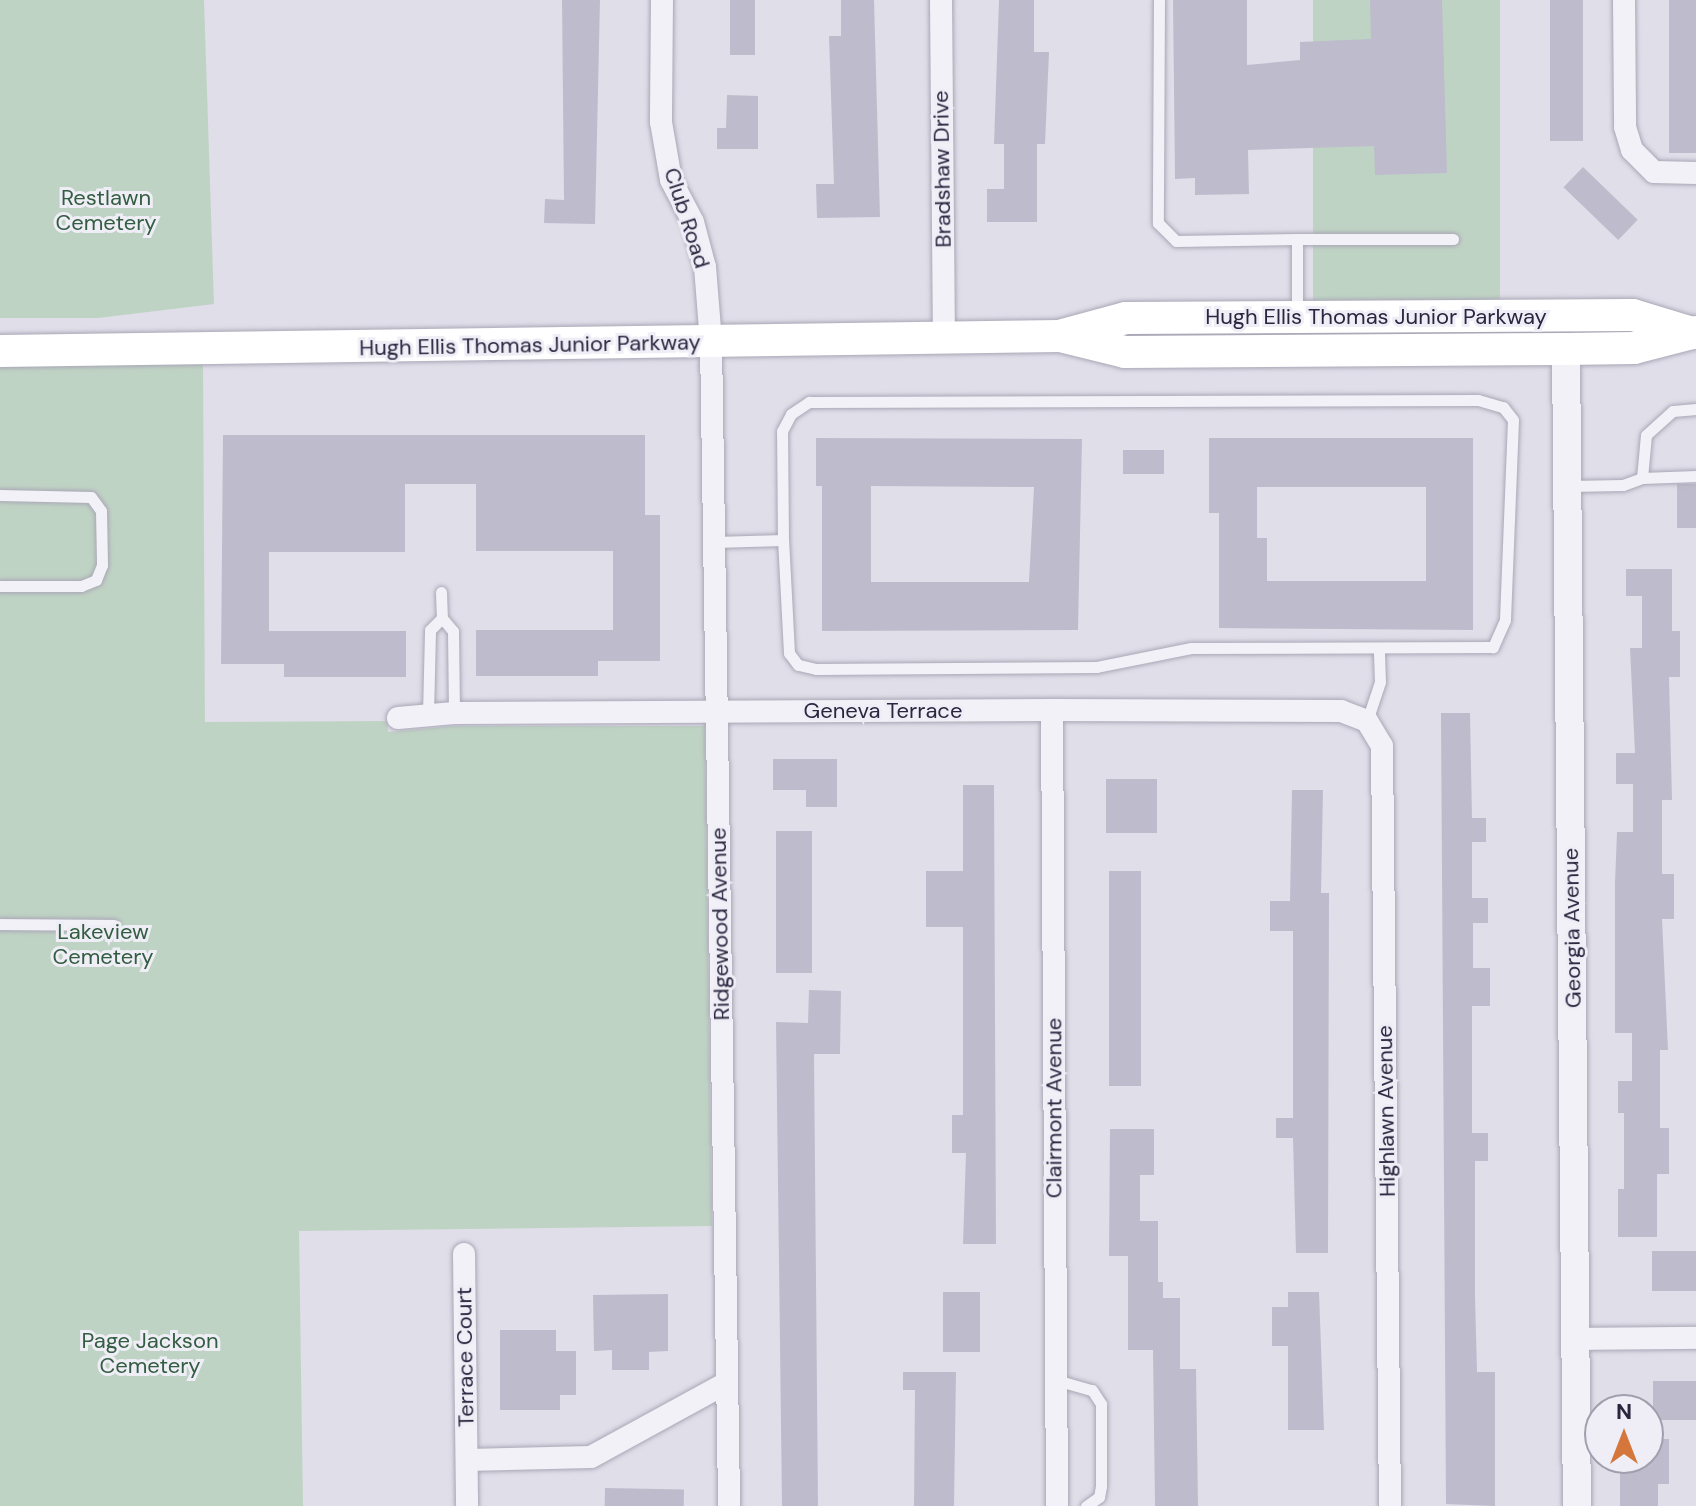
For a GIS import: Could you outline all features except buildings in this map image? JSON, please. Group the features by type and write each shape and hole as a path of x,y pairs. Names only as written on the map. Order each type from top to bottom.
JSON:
{"main road":[{"name":"Hugh Ellis Thomas Junior Parkway","path":"1060,336 1126,318 1633,315 1694,332"},
{"name":"Hugh Ellis Thomas Junior Parkway","path":"0,351 1060,336 1125,352 1566,349 1634,348 1694,332"}],"street":[{"name":"Club Road","path":"662,0 661,122 671,180 693,222 705,267 711,341"},
{"name":"Bradshaw Drive","path":"941,0 944,337"},
{"path":"1624,0 1625,127 1632,150 1654,172 1696,173"},
{"name":"Ridgewood Avenue","path":"711,341 729,1506"},
{"name":"Georgia Avenue","path":"1566,349 1577,1506"},
{"name":"Geneva Terrace","path":"398,718 454,713 1052,710 1341,711 1367,721"},
{"name":"Clairmont Avenue","path":"1052,710 1057,1506"},
{"name":"Highlawn Avenue","path":"1367,721 1382,746 1390,1506"},
{"name":"Terrace Court","path":"464,1254 467,1506"},
{"path":"1576,1339 1696,1338"},
{"name":"Terrace Court","path":"467,1460 591,1457 726,1383"}],"lane":[{"path":"1159,0 1158,223 1176,241 1453,239"},
{"path":"1297,239 1297,317"},
{"path":"1478,400 1503,407 1513,420 1512,523 1505,620 1493,647 1191,648 1097,667 816,669 798,665 789,653 783,540 782,431 791,414 809,402 1478,400"},
{"path":"1642,478 1646,435 1673,411 1696,409"},
{"path":"1568,486 1623,485 1642,478 1696,476"},
{"path":"0,495 91,497 101,511 102,565 96,580 81,586 0,586"},
{"path":"714,542 783,540"},
{"path":"441,592 442,618 453,631 454,713"},
{"path":"428,714 430,630 442,618"},
{"path":"1367,721 1380,682 1379,649"},
{"path":"0,924 114,925"},
{"path":"1056,1380 1092,1390 1101,1404 1101,1486 1093,1504 1086,1506"}],"green space":[{"name":"Restlawn Cemetery","path":"0,0 204,0 214,304 98,318 0,318"},
{"path":"1313,0 1500,0 1500,323 1313,323"},
{"path":"203,363 205,722 387,721 388,732 454,726 705,726 712,1226 299,1231 303,1506 0,1506 0,367"}],"park label":[{"name":"Lakeview Cemetery","path":"103,944"},
{"name":"Page Jackson Cemetery","path":"150,1352"}]}
